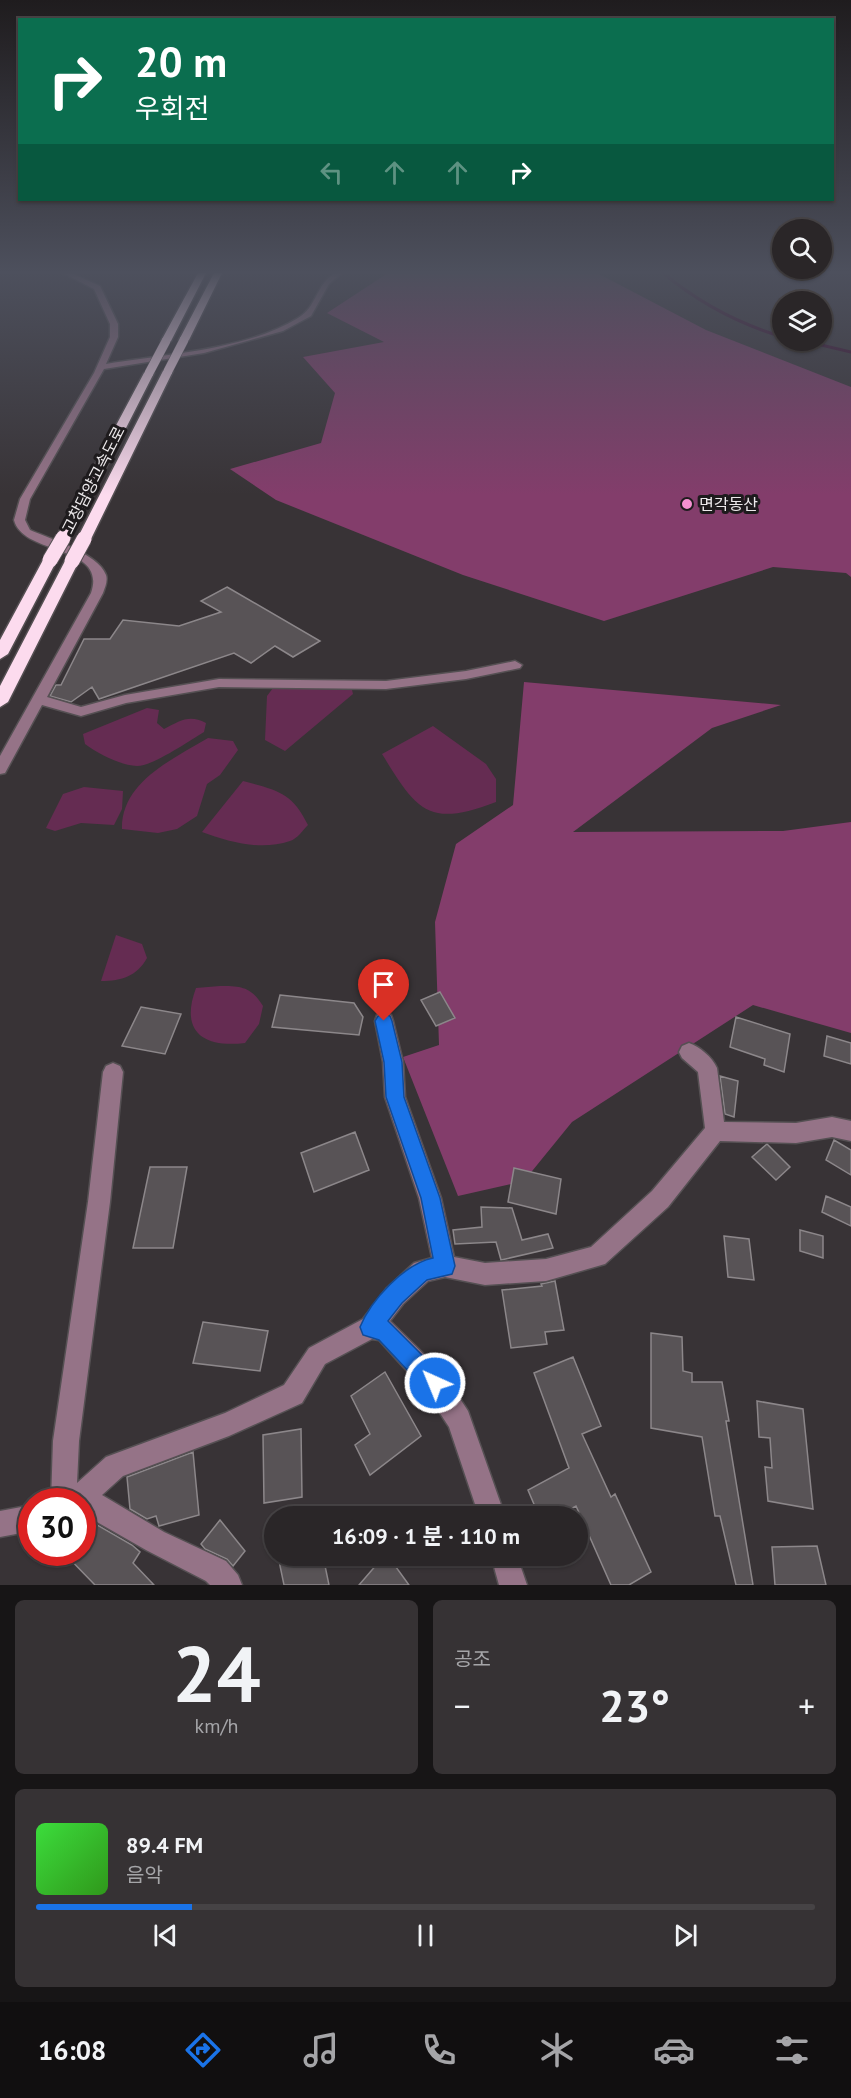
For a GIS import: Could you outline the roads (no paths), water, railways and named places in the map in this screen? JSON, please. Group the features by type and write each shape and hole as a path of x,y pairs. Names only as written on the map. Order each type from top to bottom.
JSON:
{"highway":[{"name":"고창담양고속도로","path":"0,654 163,347"},
{"name":"고창담양고속도로","path":"0,702 180,347"}],"street":[{"path":"0,769 97,593 101,580 100,573 93,563 26,532 21,527 19,519 25,499 101,367 110,347"},
{"path":"101,367 210,347"},
{"path":"39,699 81,712 125,699 219,683 386,685 466,675 515,665"},
{"path":"384,1021 393,1062 395,1097 430,1198 445,1266"},
{"path":"91,1488 115,1466 229,1424 293,1394 317,1356 371,1327 395,1296 422,1271 445,1266 485,1274 546,1270 597,1257 660,1199 715,1131 707,1068 689,1052"},
{"path":"64,1488 66,1441 99,1202 112,1072"},
{"path":"715,1131 796,1133 832,1127 851,1131"},
{"path":"371,1327 385,1330 435,1383 459,1420 489,1506"},
{"path":"96,1505 155,1541 216,1571 228,1585"},
{"path":"0,1524 18,1521"},
{"path":"507,1566 513,1585"}],"waterway":[{"path":"832,348 851,352"}],"place":[{"name":"면각동산","path":"687,504"}]}
